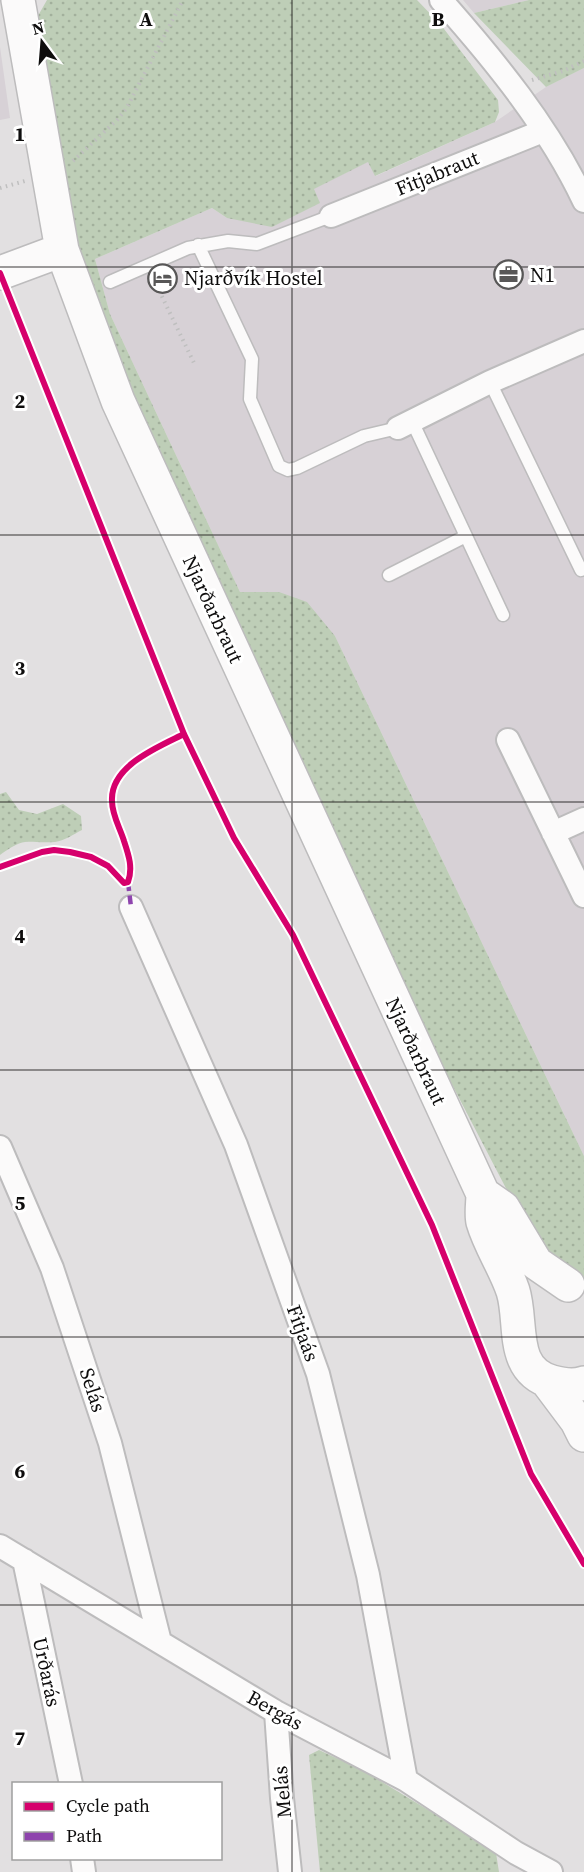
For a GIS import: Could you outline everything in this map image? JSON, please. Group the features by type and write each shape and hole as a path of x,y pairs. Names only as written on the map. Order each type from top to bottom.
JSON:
{"main road":[{"name":"Njarðarbraut","path":"18,0 62,250 118,401 483,1194 483,1220 513,1291 523,1358 533,1372 547,1381 577,1421 584,1435"},
{"path":"0,273 62,250"},
{"name":"Njarðarbraut","path":"483,1194 503,1208 536,1263 576,1287"},
{"name":"Njarðarbraut","path":"519,1325 525,1310 536,1297 551,1288 576,1287"},
{"path":"547,1381 562,1385 584,1383"}],"street":[{"path":"443,0 511,85 581,188"},
{"name":"Fitjabraut","path":"331,216 543,130"},
{"path":"405,424 490,382 584,341"},
{"path":"508,740 584,896"},
{"path":"553,833 584,819"},
{"name":"Fitjaás","path":"131,907 236,1145 318,1374 368,1575 406,1780"},
{"name":"Selás","path":"0,1147 52,1268 110,1443 160,1642"},
{"name":"Bergás","path":"0,1546 276,1712 406,1780 516,1863 551,1872"},
{"name":"Urðarás","path":"24,1560 71,1782"},
{"name":"Melás","path":"276,1712 290,1872"}],"lane":[{"path":"111,282 198,245 228,241 257,244 331,216"},
{"path":"198,245 252,359 250,399 279,466 288,470 297,468 364,436 405,424 466,536 503,615"},
{"path":"490,382 582,570 584,569"},
{"path":"389,574 466,536"}],"path":[{"path":"0,188 63,170 121,115 183,0"},
{"path":"511,85 563,71 584,61"},
{"path":"147,266 194,363"}],"shaded area":[{"path":"463,0 529,0 474,13"},
{"path":"0,47 10,118 0,120"},
{"path":"584,68 584,1156 335,636 279,592 240,592 110,314 95,259 212,208 227,218 319,203 313,189 369,161 376,176 495,122 546,87"}],"green space":[{"path":"47,0 417,0 441,25 498,100 499,112 495,122 375,176 368,162 314,189 320,203 272,227 227,218 212,208 95,259 110,314 240,592 279,592 307,602 335,636 584,1156 584,1277 558,1262 523,1221 380,946 126,396 74,254 31,28"},
{"path":"529,0 584,0 584,68 546,87 474,13"},
{"path":"6,792 19,810 37,814 63,804 81,816 82,830 58,841 22,843 0,855 0,794"},
{"path":"319,1750 364,1771 481,1842 496,1853 499,1872 320,1872 309,1755"}],"marked path":[{"path":"128,882 131,907"}],"cycle path":[{"path":"0,273 184,734 234,838 293,935 432,1225 531,1474 584,1564"},
{"path":"0,867 54,850 91,857 108,866 124,883 128,882 130,862 113,811 113,789 127,768 138,759 184,734"}],"place":[{"name":"N1","path":"509,275"},
{"name":"Njarðvík Hostel","path":"163,278"}]}
